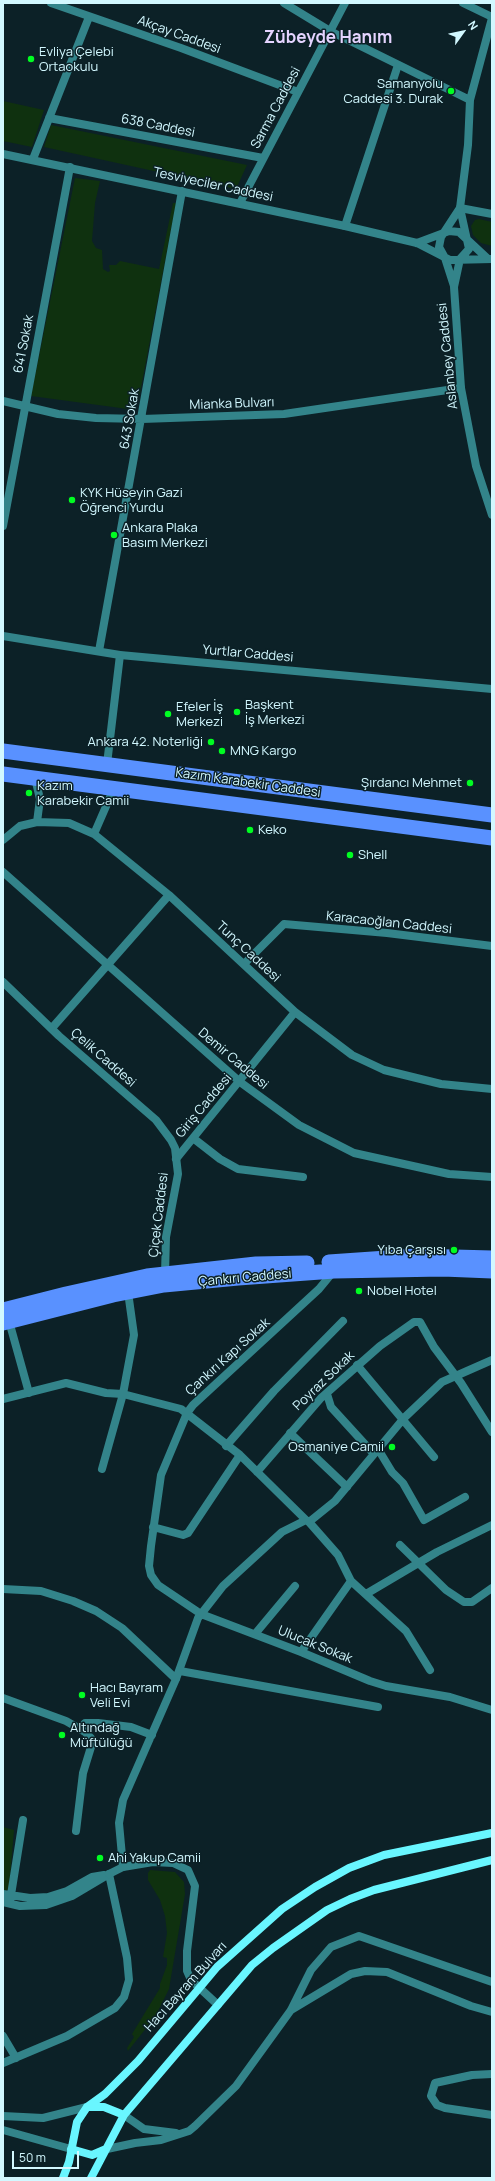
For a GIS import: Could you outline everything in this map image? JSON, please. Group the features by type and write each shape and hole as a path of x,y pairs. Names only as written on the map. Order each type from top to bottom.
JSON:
{"main road":[{"name":"Kazım Karabekir Caddesi","path":"3,751 492,816"},
{"name":"Kazım Karabekir Caddesi","path":"3,774 492,838"},
{"name":"Çankırı Caddesi","path":"5,1318 66,1294 165,1274 256,1264 416,1256 492,1258"},
{"name":"Çankırı Caddesi","path":"5,1318 164,1285 238,1278 334,1272 443,1269 492,1271"},
{"name":"Hacı Bayram Bulvarı","path":"63,2178 72,2149 77,2122 87,2107 105,2094 138,2061 199,1988 228,1957 282,1909 315,1887 349,1868 384,1855 492,1833"},
{"path":"91,2178 124,2115 252,1965 327,1910 374,1890 492,1860"},
{"path":"87,2107 104,2107 124,2115"},
{"path":"72,2149 81,2153 92,2155 107,2149"}],"street":[{"name":"Akçay Caddesi","path":"51,3 181,48 298,92"},
{"path":"284,3 330,31 470,100"},
{"name":"Sarma Caddesi","path":"240,203 345,3"},
{"path":"454,286 460,259 468,249 460,208 468,145 470,100 492,17 463,3"},
{"path":"33,159 89,17"},
{"path":"345,226 398,65"},
{"name":"638 Caddesi","path":"49,118 263,158"},
{"name":"Tesviyeciler Caddesi","path":"3,154 33,159 345,226 417,244 445,258"},
{"name":"641 Sokak","path":"3,526 70,167"},
{"name":"643 Sokak","path":"99,651 182,191"},
{"path":"460,208 492,214"},
{"path":"454,286 445,258 439,246 444,234 460,208"},
{"path":"417,244 449,231 459,232 490,259"},
{"path":"445,258 455,261 460,259 490,259"},
{"name":"Aslanbey Caddesi","path":"454,286 461,388 476,466 492,516"},
{"name":"Mianka Bulvarı","path":"3,401 58,414 96,418 142,419 284,414 461,388"},
{"name":"Yurtlar Caddesi","path":"3,636 120,655 492,689"},
{"path":"107,764 120,655"},
{"path":"35,778 40,799 37,822"},
{"path":"94,834 114,788"},
{"name":"Tunç Caddesi","path":"3,840 20,826 37,822 69,823 94,834 169,895 295,1012 352,1055 384,1070 441,1084 492,1089"},
{"name":"Demir Caddesi","path":"3,872 107,966 240,1082 299,1125 354,1153 449,1174 492,1177"},
{"path":"52,1028 169,895"},
{"name":"Karacaoğlan Caddesi","path":"244,964 284,924 387,933 492,946"},
{"name":"Çelik Caddesi","path":"3,982 52,1028 156,1120 171,1140 176,1159"},
{"name":"Giriş Caddesi","path":"176,1159 240,1082 295,1012"},
{"path":"193,1138 220,1159 238,1169 303,1177"},
{"name":"Çiçek Caddesi","path":"165,1274 167,1230 178,1174 176,1159"},
{"name":"Çankırı Kapı Sokak","path":"3,1399 66,1383 106,1393 123,1394 181,1409 187,1414 193,1404 319,1289 334,1272"},
{"path":"102,1469 123,1394 134,1335 128,1292"},
{"path":"5,1318 29,1393"},
{"path":"226,1446 274,1391 343,1321"},
{"name":"Poyraz Sokak","path":"257,1472 290,1433 327,1394 358,1365 414,1322 420,1322 454,1376"},
{"path":"123,1867 119,1823 123,1800 180,1671 198,1618 222,1586 282,1532 308,1521 335,1501 404,1418 442,1382 492,1360"},
{"path":"358,1365 404,1418 434,1457"},
{"path":"454,1376 492,1432"},
{"path":"327,1394 331,1407 376,1451 392,1472 403,1483 424,1520 465,1496"},
{"path":"240,1455 188,1533 183,1535 153,1526 161,1475 187,1414 226,1446 240,1455 308,1521 338,1555 351,1580 406,1631 430,1670"},
{"path":"290,1433 347,1487"},
{"path":"366,1594 417,1563 492,1525"},
{"name":"Ulucak Sokak","path":"153,1526 149,1566 151,1575 158,1585 201,1614 302,1652 386,1686 450,1697 492,1710"},
{"path":"400,1545 446,1590 464,1602 472,1602 492,1588"},
{"path":"302,1652 351,1580"},
{"path":"255,1634 295,1586"},
{"path":"3,1589 41,1591 73,1600 112,1620 176,1680"},
{"path":"180,1671 378,1707"},
{"path":"3,1698 66,1721 79,1728 90,1738 91,1742 83,1772 76,1830"},
{"path":"79,1728 85,1723 98,1722 131,1727 152,1735"},
{"path":"23,1820 7,1899 20,1906 46,1905 72,1896 123,1867 141,1863 164,1862 182,1866 188,1870 195,1886 186,1965 191,1980 218,2005"},
{"path":"3,2063 82,2027 117,2006 128,1987 127,1958 109,1874"},
{"path":"107,2149 135,2143 161,2140 195,2126 236,2086 291,2010 311,1970 331,1947 359,1936 492,1982"},
{"path":"291,2010 351,1974 365,1971 387,1972 471,2006 492,2012"},
{"path":"3,2036 16,2058"},
{"path":"492,2074 472,2075 435,2083 431,2096 437,2105 445,2108 492,2115"},
{"path":"3,2116 43,2118 87,2107"},
{"path":"124,2115 144,2129 181,2133"},
{"path":"3,2130 72,2149"}],"green space":[{"path":"3,101 44,110 32,147 3,141"},
{"path":"51,125 247,165 236,189 44,147"},
{"path":"75,178 100,181 95,203 92,241 96,248 102,250 103,269 108,272 110,271 109,265 116,265 120,261 159,269 173,203 176,203 140,393 137,402 128,409 31,396"},
{"path":"479,219 492,222 492,246 481,243 473,235 471,226 475,220"},
{"path":"3,1827 14,1830 9,1889 5,1891 3,1891"},
{"path":"150,1870 175,1872 184,1882 185,1894 169,1989 155,2017 128,2051 127,2048 134,2037 132,2034 160,1988 167,1965 167,1958 163,1957 167,1933 165,1916 160,1900 148,1880 148,1873"}],"place":[{"name":"Evliya Çelebi Ortaokulu","path":"31,59"},
{"name":"Samanyolu Caddesi 3. Durak","path":"451,91"},
{"name":"KYK Hüseyin Gazi Öğrenci Yurdu","path":"72,500"},
{"name":"Ankara Plaka Basım Merkezi","path":"114,535"},
{"name":"Başkent İş Merkezi","path":"237,712"},
{"name":"Efeler İş Merkezi","path":"168,714"},
{"name":"Ankara 42. Noterliği","path":"211,742"},
{"name":"MNG Kargo","path":"222,751"},
{"name":"Şırdancı Mehmet","path":"470,783"},
{"name":"Kazım Karabekir Camii","path":"29,793"},
{"name":"Keko","path":"250,830"},
{"name":"Shell","path":"350,855"},
{"name":"Yıba Çarşısı","path":"454,1250"},
{"name":"Nobel Hotel","path":"359,1291"},
{"name":"Osmaniye Camii","path":"392,1447"},
{"name":"Hacı Bayram Veli Evi","path":"82,1695"},
{"name":"Altındağ Müftülüğü","path":"62,1735"},
{"name":"Ahi Yakup Camii","path":"100,1858"}],"district":[{"name":"Zübeyde Hanım","path":"328,38"}]}
